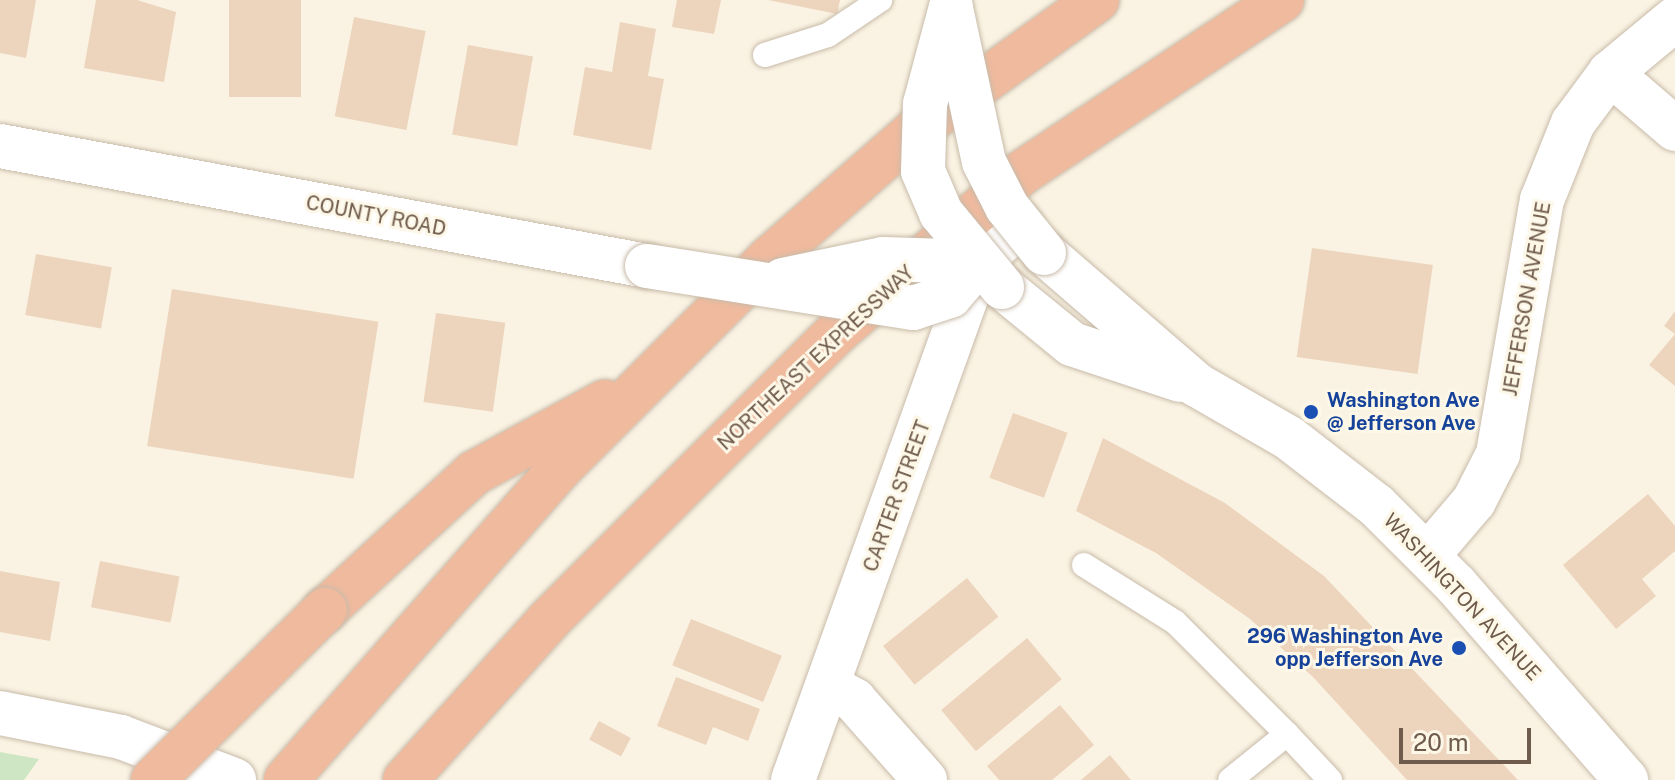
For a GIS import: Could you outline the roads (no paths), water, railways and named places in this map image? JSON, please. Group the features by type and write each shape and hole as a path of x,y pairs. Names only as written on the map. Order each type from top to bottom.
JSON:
{"highway":[{"path":"286,780 387,663 646,379 850,185 977,83 1097,0"},
{"name":"NORTHEAST EXPRESSWAY","path":"405,780 463,714 768,400 965,221 1151,81 1282,0"},
{"path":"153,780 325,610 474,473 646,379"}],"street":[{"name":"WASHINGTON AVENUE","path":"950,2 984,162 1032,239 1197,385 1344,478 1428,555 1626,780"},
{"name":"WASHINGTON AVENUE","path":"950,2 930,78 922,155 934,199 990,275 1045,327 1088,352 1197,385"},
{"name":"JEFFERSON AVENUE","path":"1428,555 1474,501 1498,454 1542,200 1573,123 1610,73 1675,19"},
{"path":"1610,73 1675,129"},
{"name":"COUNTY ROAD","path":"0,146 647,266 913,308 950,296 990,275"},
{"name":"CARTER STREET","path":"793,780 958,324 990,275 1032,239"},
{"path":"828,686 854,700 925,780"},
{"path":"0,713 121,737 234,780"}],"lane":[{"path":"765,55 828,35 880,0"},
{"path":"1084,565 1175,622 1330,780"},
{"path":"1230,780 1287,734"}],"place":[{"name":"Washington Ave @ Jefferson Ave","path":"1311,412"},
{"name":"296 Washington Ave opp Jefferson Ave","path":"1459,648"}]}
